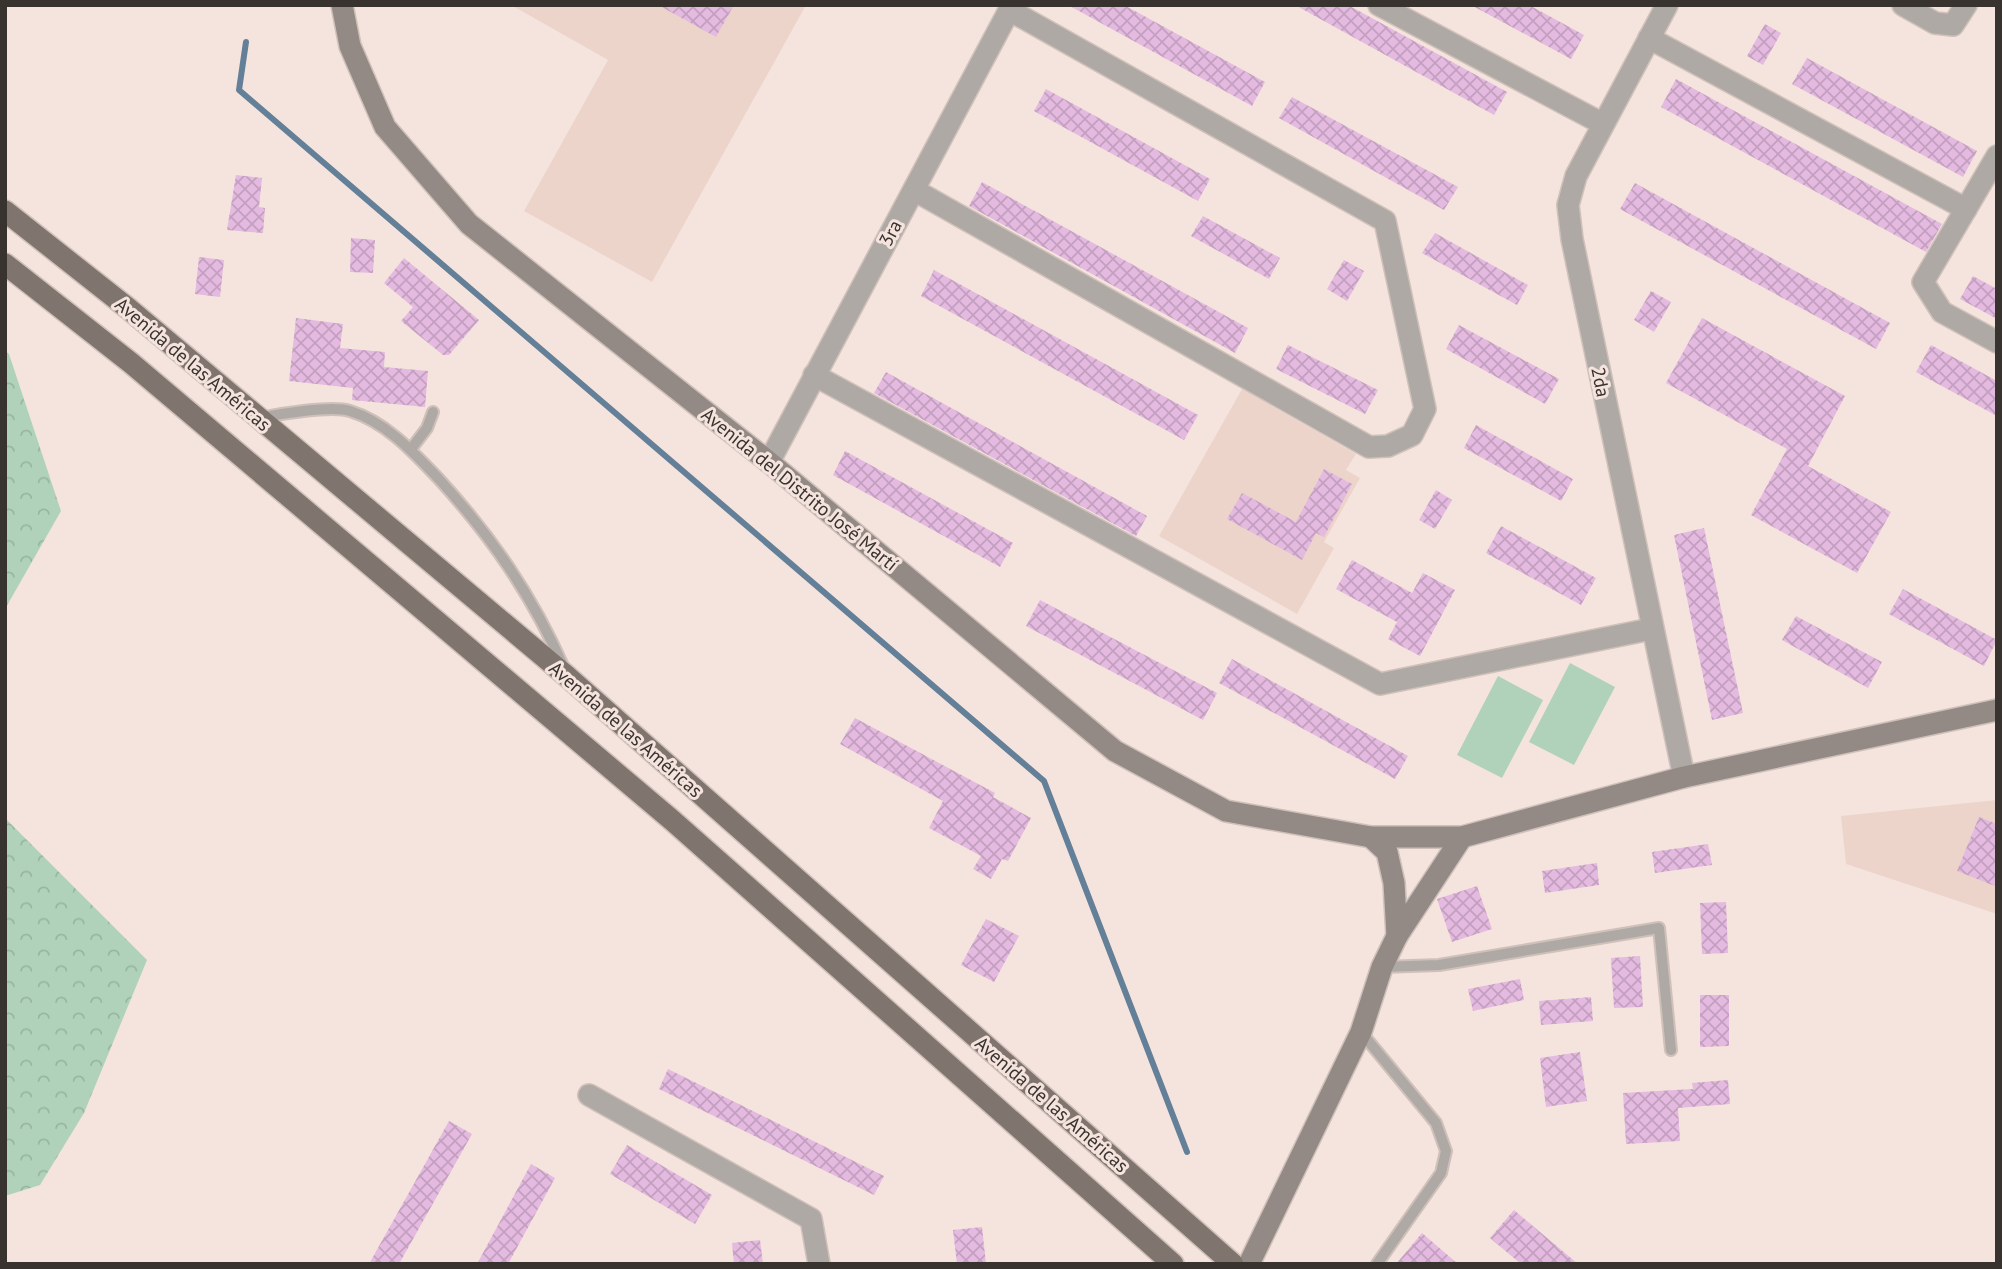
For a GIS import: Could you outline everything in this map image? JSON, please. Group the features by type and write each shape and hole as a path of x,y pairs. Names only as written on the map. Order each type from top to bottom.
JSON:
{"main road":[{"name":"Avenida del Distrito José Martí","path":"342,5 350,46 385,127 469,224 769,462 1115,751 1226,811 1371,837 1462,837 1684,778 1997,710"},
{"name":"Avenida de las Américas","path":"5,211 129,309 568,677 1233,1264"},
{"name":"Avenida de las Américas","path":"5,264 131,363 673,821 1168,1262"},
{"path":"1371,837 1387,852 1394,883 1398,936"},
{"path":"1250,1264 1361,1032 1382,967 1398,936 1462,837"}],"street":[{"path":"1379,5 1603,124"},
{"name":"2da","path":"1667,5 1576,176 1568,205 1574,253 1684,778"},
{"path":"1903,5 1935,23 1953,25 1966,5"},
{"name":"3ra","path":"769,462 1011,8"},
{"path":"914,190 1369,447 1388,446 1412,435 1425,410 1385,221 1011,8"},
{"path":"1649,38 1966,209"},
{"path":"1997,156 1923,282 1942,312 1997,342"},
{"path":"814,375 1380,684 1651,629"},
{"path":"589,1096 811,1219 819,1264"}],"lane":[{"path":"257,418 286,413 348,410 384,428 411,449 480,523 518,577 542,617 568,677"},
{"path":"411,449 427,428 433,412"},
{"path":"1382,967 1439,965 1659,928 1671,1050"},
{"path":"1361,1032 1436,1123 1446,1151 1441,1173 1377,1264"}],"shaded area":[{"path":"511,5 806,5 652,282 524,211 608,60"},
{"path":"1242,389 1356,454 1346,470 1360,478 1324,542 1334,548 1297,614 1159,536"},
{"path":"1997,800 1997,914 1846,864 1841,816"}],"green space":[{"path":"5,351 9,354 61,511 5,609"},
{"path":"1570,663 1615,687 1574,765 1529,742"},
{"path":"1498,676 1543,700 1502,778 1457,755"},
{"path":"5,818 147,960 84,1113 40,1185 5,1196"}],"building":[{"path":"658,5 734,5 716,37"},
{"path":"1068,5 1124,5 1265,82 1252,106"},
{"path":"1295,5 1348,5 1507,92 1494,115"},
{"path":"1471,5 1529,5 1584,35 1571,59"},
{"path":"1765,24 1781,33 1763,65 1747,56"},
{"path":"1807,58 1977,151 1963,177 1792,84"},
{"path":"1676,79 1942,224 1926,252 1661,107"},
{"path":"1046,89 1210,179 1198,201 1034,111"},
{"path":"1292,97 1458,187 1444,210 1279,118"},
{"path":"236,175 262,178 259,207 265,208 263,233 227,230"},
{"path":"982,182 1248,328 1235,353 969,206"},
{"path":"1635,183 1890,323 1876,349 1620,209"},
{"path":"1203,216 1280,258 1269,279 1191,236"},
{"path":"1435,233 1528,285 1517,305 1422,253"},
{"path":"351,238 375,240 373,273 350,272"},
{"path":"199,257 224,260 220,297 195,294"},
{"path":"404,258 479,320 449,355 443,355 401,321 413,307 384,283"},
{"path":"1344,260 1364,271 1347,301 1327,289"},
{"path":"934,270 1198,415 1184,440 921,296"},
{"path":"1973,276 1997,289 1997,319 1960,299"},
{"path":"1651,291 1671,302 1654,332 1634,320"},
{"path":"296,318 343,324 340,348 385,352 384,367 428,371 425,407 352,400 353,388 289,381"},
{"path":"1702,318 1845,396 1808,466 1891,512 1857,573 1751,515 1787,449 1666,383"},
{"path":"1459,325 1559,379 1545,404 1446,349"},
{"path":"1288,345 1378,390 1365,414 1276,369"},
{"path":"1931,345 1997,381 1997,416 1916,372"},
{"path":"886,372 1147,516 1136,536 874,393"},
{"path":"1476,425 1573,479 1561,501 1464,448"},
{"path":"845,451 1013,543 1000,567 833,475"},
{"path":"1324,469 1352,484 1324,537 1316,533 1302,560 1227,519 1242,493 1296,522"},
{"path":"1436,490 1452,500 1435,529 1419,520"},
{"path":"1501,526 1596,578 1581,605 1486,553"},
{"path":"1704,528 1743,713 1712,720 1674,535"},
{"path":"1352,560 1412,593 1423,573 1455,590 1420,656 1388,639 1397,622 1336,589"},
{"path":"1903,589 1997,640 1984,666 1889,614"},
{"path":"1040,600 1217,693 1203,720 1026,626"},
{"path":"1796,616 1882,662 1868,688 1782,640"},
{"path":"1232,659 1408,756 1395,779 1219,683"},
{"path":"855,718 995,793 993,797 1031,818 1008,861 1002,859 991,879 973,869 981,856 929,828 943,801 840,744"},
{"path":"1979,817 1997,824 1997,887 1957,871"},
{"path":"1708,844 1712,865 1655,873 1652,852"},
{"path":"1597,863 1599,885 1545,893 1542,871"},
{"path":"1477,886 1492,929 1452,942 1437,899"},
{"path":"1726,902 1728,953 1702,954 1700,903"},
{"path":"986,919 1019,936 994,982 961,965"},
{"path":"1640,956 1643,1007 1614,1008 1611,958"},
{"path":"1520,979 1524,1000 1473,1011 1468,989"},
{"path":"1700,995 1729,995 1729,1046 1700,1047"},
{"path":"1591,997 1593,1021 1541,1025 1539,1001"},
{"path":"1580,1052 1587,1101 1546,1107 1540,1058"},
{"path":"668,1069 884,1176 874,1195 659,1089"},
{"path":"1728,1080 1730,1104 1678,1108 1680,1141 1626,1144 1623,1093 1693,1089 1692,1083"},
{"path":"449,1121 472,1134 399,1264 369,1264"},
{"path":"627,1145 712,1195 695,1224 610,1174"},
{"path":"531,1164 555,1178 508,1264 477,1264"},
{"path":"1514,1210 1578,1264 1521,1264 1490,1238"},
{"path":"982,1227 986,1264 957,1264 953,1230"},
{"path":"1422,1233 1458,1264 1396,1264"},
{"path":"760,1240 763,1264 734,1264 732,1243"}],"waterway":[{"path":"246,42 239,90 1044,781 1187,1152"}]}
